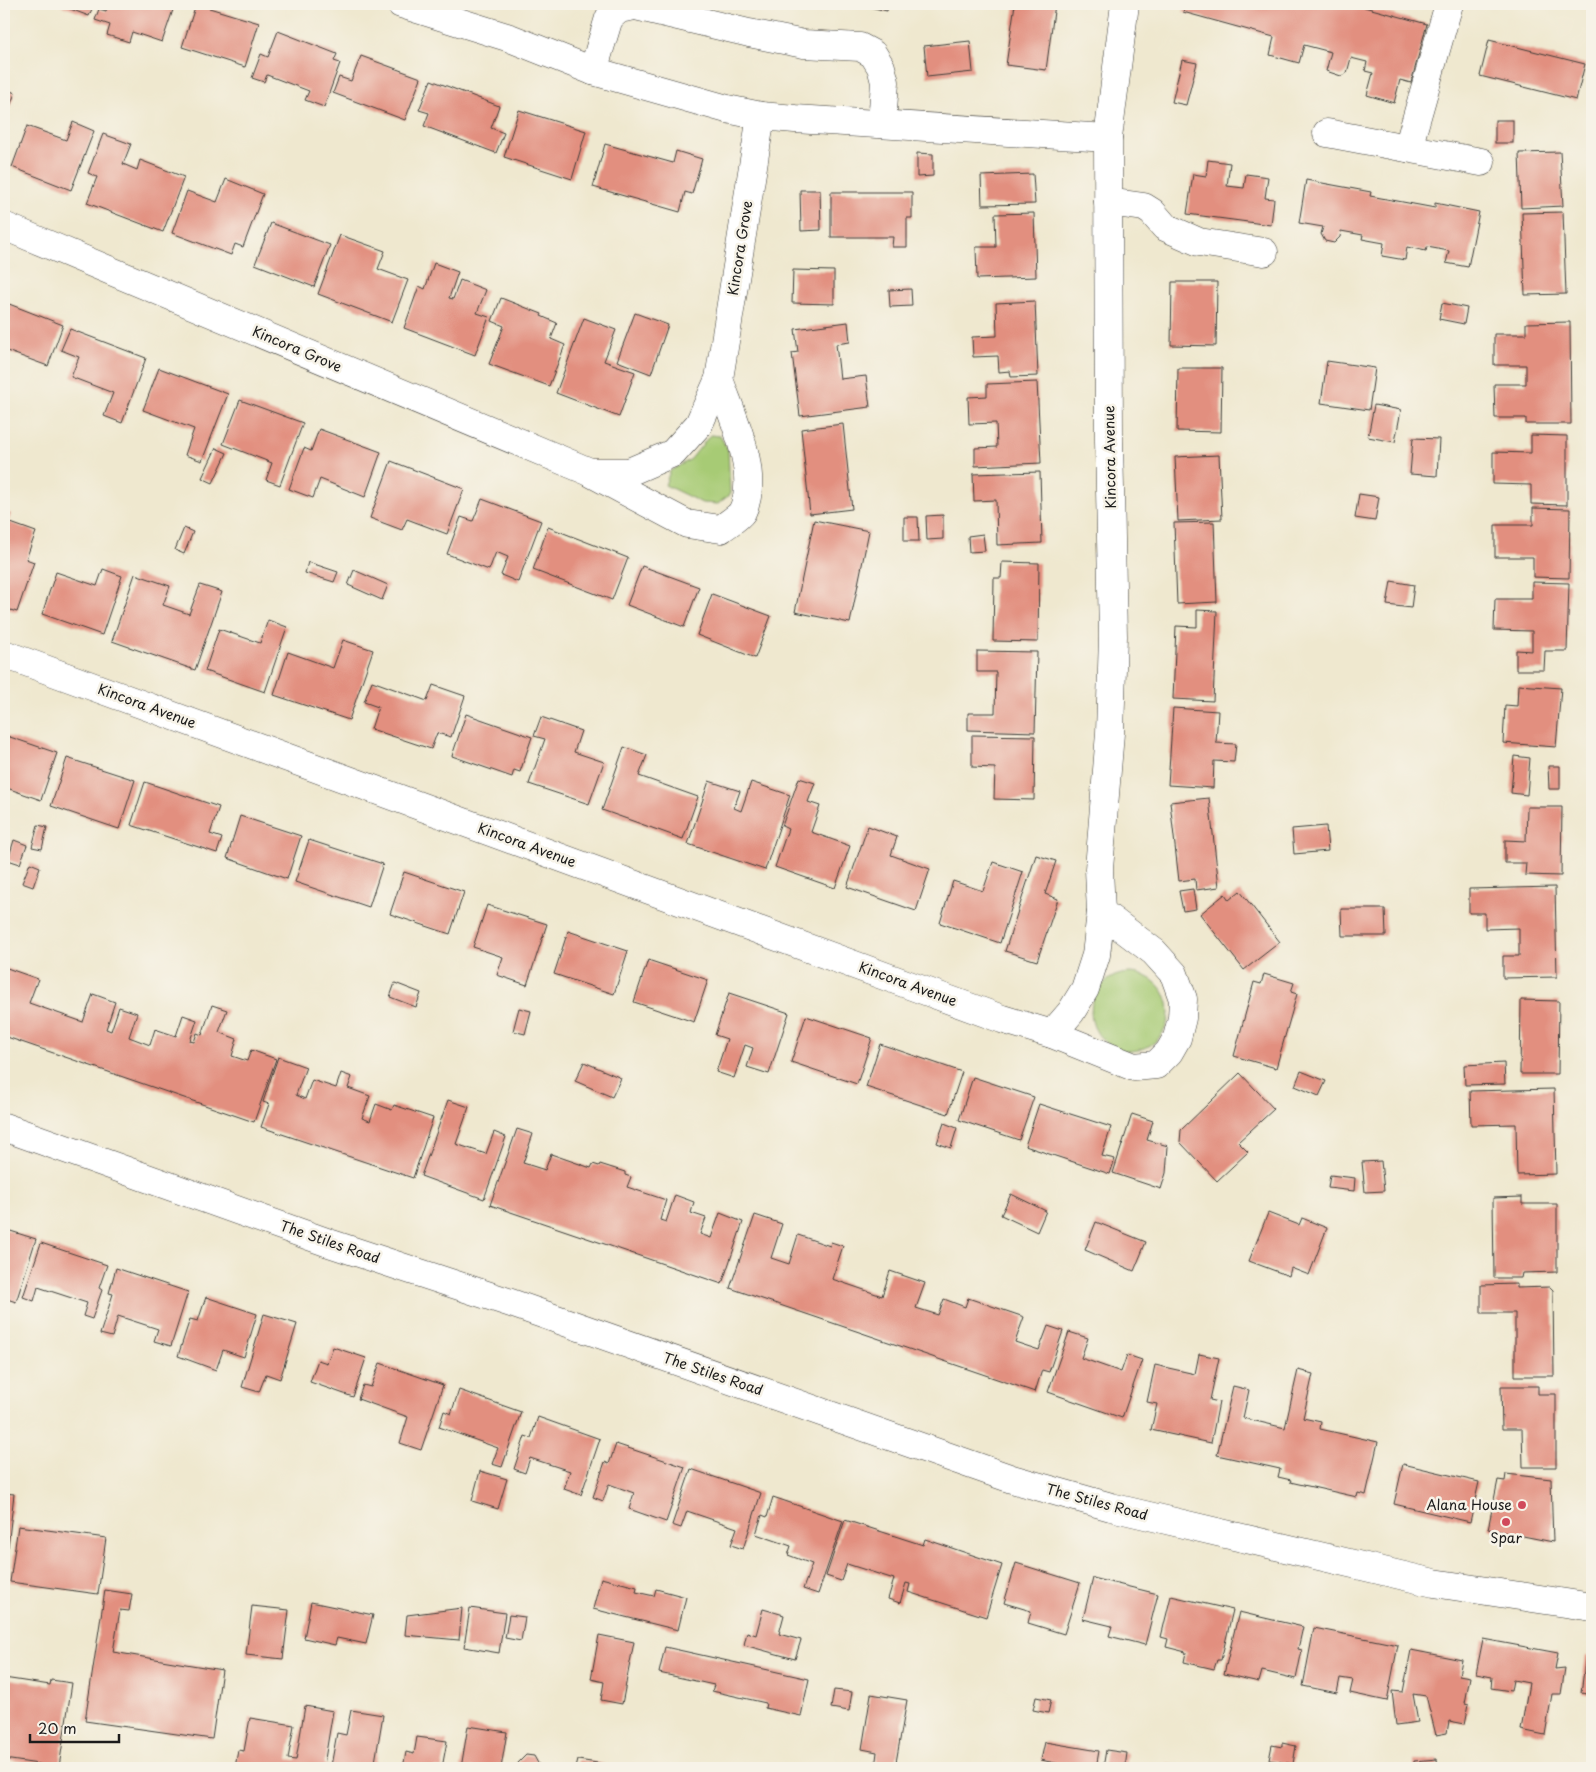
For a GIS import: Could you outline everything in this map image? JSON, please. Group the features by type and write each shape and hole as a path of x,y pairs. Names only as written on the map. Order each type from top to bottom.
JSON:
{"street":[{"path":"401,4 510,38 593,71 727,109 762,116 1108,138"},
{"name":"Kincora Avenue","path":"1052,1034 1071,1012 1085,989 1096,954 1101,912 1099,868 1110,734 1113,636 1109,440 1108,138 1125,4"},
{"path":"1408,148 1449,4"},
{"path":"593,71 609,18 619,9 635,6 804,44 860,47 873,54 881,67 884,82 882,124"},
{"name":"Kincora Grove","path":"590,472 629,472 673,452 699,424 719,380 762,116"},
{"path":"1327,133 1481,162"},
{"path":"1108,202 1144,207 1152,212 1165,227 1199,242 1264,252"},
{"name":"Kincora Grove","path":"4,226 590,472 687,524 721,529 741,513 749,484 744,446 719,380"},
{"name":"Kincora Avenue","path":"4,654 975,1009 1052,1034 1134,1067 1156,1065 1177,1038 1184,999 1174,974 1154,952 1101,912"},
{"name":"The Stiles Road","path":"4,1127 330,1243 511,1303 1012,1479 1111,1507 1434,1583 1592,1607"}],"green space":[{"path":"710,435 720,436 728,450 730,494 718,504 702,503 665,485 670,471 691,459"},
{"path":"1122,973 1138,973 1152,979 1163,990 1169,1004 1169,1020 1163,1034 1152,1045 1138,1051 1122,1051 1108,1045 1097,1034 1091,1020 1091,1004 1097,990 1108,979"}],"building":[{"path":"57,4 94,4 89,16"},
{"path":"108,4 175,4 162,42 132,32 129,42 107,35 110,25 95,20 99,9 106,11"},
{"path":"196,4 259,23 245,67 182,47"},
{"path":"857,4 888,4 887,11"},
{"path":"1015,4 1055,4 1046,70 1006,65"},
{"path":"1186,4 1353,4 1427,24 1411,83 1400,80 1394,103 1367,95 1373,73 1365,71 1367,62 1351,58 1347,73 1341,76 1326,71 1331,52 1304,45 1299,63 1270,55 1274,37 1183,12"},
{"path":"278,31 337,54 334,61 340,63 324,107 305,100 309,91 267,75 264,82 252,78 261,54 268,57"},
{"path":"1489,40 1585,64 1576,100 1480,76"},
{"path":"970,41 973,72 927,77 924,46"},
{"path":"361,56 421,78 405,120 333,93 339,77 351,81"},
{"path":"1182,60 1197,63 1186,105 1172,102"},
{"path":"431,80 499,106 491,128 504,133 496,153 424,126 429,113 419,110"},
{"path":"4,88 15,93 4,122"},
{"path":"519,110 586,131 572,179 504,157"},
{"path":"1495,120 1513,120 1513,143 1495,143"},
{"path":"73,122 94,131 71,190 12,167 27,126 66,140"},
{"path":"103,134 131,144 123,164 137,170 140,160 184,177 163,232 87,203 97,177 88,173"},
{"path":"605,144 673,163 676,151 702,159 692,194 685,192 680,212 593,187"},
{"path":"1560,152 1563,206 1521,208 1519,153"},
{"path":"917,153 933,154 933,176 917,177"},
{"path":"1208,160 1230,163 1227,186 1244,188 1246,174 1268,177 1265,198 1274,199 1271,225 1187,214 1193,174 1206,176"},
{"path":"1033,174 1035,204 982,205 981,176"},
{"path":"226,179 263,194 243,247 235,244 231,255 172,233 187,191 217,202"},
{"path":"1306,180 1371,192 1370,196 1435,208 1435,203 1479,212 1468,267 1446,263 1449,251 1427,247 1426,251 1407,247 1405,260 1382,256 1384,243 1362,239 1363,235 1341,231 1340,237 1334,243 1325,241 1321,234 1323,227 1299,223"},
{"path":"800,190 820,190 821,230 801,231"},
{"path":"831,192 912,192 912,218 907,218 907,247 892,247 893,237 831,237"},
{"path":"1563,212 1566,294 1525,295 1522,213"},
{"path":"1034,213 1036,277 977,279 976,247 996,247 995,214"},
{"path":"271,223 330,245 314,287 255,264"},
{"path":"340,235 385,251 378,269 408,280 392,322 318,294"},
{"path":"434,263 458,272 449,298 453,299 460,280 486,290 477,313 489,317 475,355 404,328 419,286 425,289"},
{"path":"793,270 834,271 834,304 792,303"},
{"path":"1172,282 1217,282 1216,346 1171,345"},
{"path":"911,289 912,306 890,307 889,290"},
{"path":"501,298 542,314 541,316 557,323 551,339 565,345 549,386 489,364 504,326 492,321"},
{"path":"1035,301 1038,376 1011,377 1010,371 999,372 998,356 973,357 972,337 997,336 996,303"},
{"path":"4,302 63,325 48,366 4,350"},
{"path":"1442,303 1467,308 1464,324 1439,319"},
{"path":"635,313 668,325 651,374 617,361"},
{"path":"584,318 616,330 604,361 635,372 619,417 556,393"},
{"path":"848,322 850,342 836,344 840,379 866,376 870,407 800,416 792,353 798,352 795,329"},
{"path":"1570,322 1571,424 1526,424 1526,418 1495,418 1494,384 1526,384 1526,365 1494,365 1494,334 1526,334 1526,323"},
{"path":"70,329 146,358 122,423 104,416 113,393 71,377 79,357 61,350"},
{"path":"1327,361 1375,368 1369,410 1321,403"},
{"path":"159,368 228,394 202,461 185,455 194,429 143,410"},
{"path":"1178,368 1222,368 1221,432 1177,431"},
{"path":"1037,382 1041,463 975,466 975,448 997,447 996,423 969,424 968,397 987,396 987,384"},
{"path":"240,400 303,423 280,485 266,480 272,463 223,444"},
{"path":"1374,405 1401,410 1395,442 1368,437"},
{"path":"843,424 852,509 810,514 801,429"},
{"path":"319,429 381,452 365,497 320,479 313,498 289,489 304,448 311,451"},
{"path":"1531,435 1567,436 1567,505 1531,504 1531,485 1493,484 1493,452 1531,453"},
{"path":"1413,438 1439,439 1437,476 1410,474"},
{"path":"216,448 227,453 213,483 202,478"},
{"path":"1219,455 1222,519 1178,521 1175,457"},
{"path":"391,461 464,489 447,534 407,519 402,530 370,518"},
{"path":"1040,472 1042,543 997,545 996,500 974,501 973,474"},
{"path":"1359,494 1379,497 1375,521 1355,518"},
{"path":"482,499 541,521 518,582 501,575 508,557 496,552 489,570 447,554 461,517 473,521"},
{"path":"1533,508 1570,509 1569,578 1533,577 1533,557 1495,557 1495,525 1533,525"},
{"path":"4,511 11,514 8,522 36,532 26,559 34,562 17,612 4,608"},
{"path":"943,515 943,539 927,540 926,516"},
{"path":"904,517 918,517 919,541 904,541"},
{"path":"814,520 869,531 850,623 795,612"},
{"path":"1214,522 1217,602 1177,604 1174,523"},
{"path":"548,527 628,558 612,600 533,570"},
{"path":"184,528 193,532 184,554 175,550"},
{"path":"983,534 985,551 969,552 968,536"},
{"path":"308,562 338,572 334,582 305,573"},
{"path":"1002,562 1039,563 1038,642 993,641 994,578 1001,578"},
{"path":"642,566 699,587 684,627 627,605"},
{"path":"103,569 122,576 102,635 42,614 56,572 97,586"},
{"path":"354,570 388,585 382,600 348,585"},
{"path":"135,574 170,586 163,605 189,614 200,585 222,592 195,670 112,641"},
{"path":"1391,581 1414,585 1411,608 1387,605"},
{"path":"1532,582 1569,583 1567,651 1545,651 1544,670 1516,670 1516,650 1532,651 1532,631 1494,630 1495,599 1532,599"},
{"path":"712,594 771,616 755,658 697,635"},
{"path":"1197,610 1217,611 1213,701 1173,699 1176,626 1197,627"},
{"path":"268,620 287,627 265,692 205,671 219,629 260,643"},
{"path":"343,640 373,650 349,720 274,695 288,652 333,668"},
{"path":"977,651 1037,652 1035,732 968,730 968,713 995,713 996,672 977,672"},
{"path":"372,681 427,701 433,685 465,696 451,737 437,733 431,749 371,729 378,707 364,702"},
{"path":"1518,685 1561,688 1556,747 1503,743 1505,705 1517,706"},
{"path":"1173,708 1218,711 1216,743 1236,744 1234,762 1214,761 1213,788 1168,785"},
{"path":"466,714 532,737 520,772 514,770 512,777 452,756"},
{"path":"541,717 581,731 574,752 604,762 589,804 529,784 545,739 534,736"},
{"path":"4,735 57,753 41,800 4,787"},
{"path":"972,735 1035,736 1034,800 994,799 995,768 972,767"},
{"path":"624,747 647,755 639,776 698,797 683,839 602,810"},
{"path":"1514,756 1530,758 1527,795 1511,793"},
{"path":"67,758 135,780 119,829 51,806"},
{"path":"1548,766 1560,766 1560,789 1549,789"},
{"path":"799,778 815,783 808,802 820,806 811,832 850,846 835,888 775,867 788,829 782,826"},
{"path":"709,781 740,791 734,808 741,811 751,782 790,795 765,870 688,844"},
{"path":"145,782 219,807 210,834 222,838 217,853 131,825"},
{"path":"1209,798 1219,887 1196,890 1195,879 1179,881 1170,802"},
{"path":"1527,807 1562,807 1561,876 1525,875 1526,863 1505,863 1505,840 1526,841"},
{"path":"240,816 301,836 287,879 227,858"},
{"path":"38,825 47,827 42,849 32,847"},
{"path":"868,826 897,837 891,855 930,869 916,911 847,887"},
{"path":"1326,826 1328,851 1294,854 1292,829"},
{"path":"14,840 27,845 20,864 8,860"},
{"path":"309,840 383,864 369,907 295,882"},
{"path":"1036,855 1056,861 1045,894 1058,899 1037,961 1005,951"},
{"path":"993,862 1023,872 1000,943 940,923 953,881 983,891"},
{"path":"30,863 40,867 33,887 22,883"},
{"path":"404,872 464,892 450,934 390,914"},
{"path":"1555,887 1557,977 1503,978 1503,956 1519,956 1519,928 1485,929 1485,913 1469,913 1469,889"},
{"path":"1193,889 1196,909 1183,911 1179,891"},
{"path":"1240,891 1280,942 1244,970 1200,914 1225,894 1229,900"},
{"path":"487,905 547,924 527,985 497,975 503,957 473,947"},
{"path":"1341,909 1385,909 1386,936 1342,936"},
{"path":"568,931 628,951 614,994 554,974"},
{"path":"648,960 708,980 694,1022 634,1002"},
{"path":"4,967 38,979 29,1003 83,1022 93,994 115,1002 106,1029 111,1031 119,1007 137,1013 129,1037 150,1045 155,1029 176,1036 183,1015 197,1020 190,1041 194,1042 197,1033 202,1035 212,1005 227,1010 219,1032 237,1039 232,1056 247,1061 251,1050 276,1059 254,1122 4,1036"},
{"path":"1264,974 1294,983 1291,992 1297,994 1276,1068 1234,1056 1254,982 1261,984"},
{"path":"395,983 421,993 416,1007 390,997"},
{"path":"729,993 789,1013 769,1074 747,1067 753,1048 745,1045 734,1078 716,1072 727,1039 715,1035"},
{"path":"1521,1000 1559,1001 1558,1074 1520,1074"},
{"path":"519,1008 531,1011 525,1034 513,1031"},
{"path":"806,1016 872,1038 857,1084 791,1062"},
{"path":"880,1044 962,1072 948,1114 866,1087"},
{"path":"278,1057 306,1067 296,1095 305,1099 312,1080 336,1088 341,1073 352,1077 348,1088 370,1096 362,1118 370,1121 376,1104 392,1110 394,1105 433,1118 413,1178 261,1127 269,1104 263,1102"},
{"path":"584,1062 621,1078 612,1097 575,1081"},
{"path":"1504,1063 1505,1084 1465,1085 1464,1065"},
{"path":"1301,1071 1326,1081 1319,1096 1295,1086"},
{"path":"1240,1073 1274,1109 1238,1142 1248,1152 1217,1181 1180,1142 1181,1130"},
{"path":"973,1077 1034,1097 1019,1140 959,1120"},
{"path":"1554,1089 1556,1174 1517,1175 1516,1124 1471,1125 1470,1091"},
{"path":"448,1100 469,1107 456,1144 486,1154 494,1132 506,1137 484,1199 421,1176"},
{"path":"1039,1104 1111,1127 1102,1156 1115,1159 1110,1174 1025,1146"},
{"path":"1132,1114 1153,1121 1147,1140 1168,1146 1166,1173 1161,1189 1113,1173"},
{"path":"944,1123 957,1128 951,1148 937,1143"},
{"path":"517,1129 533,1134 523,1163 545,1170 551,1154 591,1168 593,1164 599,1166 600,1164 625,1172 625,1175 631,1177 627,1187 666,1200 660,1220 666,1222 675,1195 694,1202 691,1213 706,1218 700,1234 711,1238 720,1213 743,1222 722,1284 490,1205"},
{"path":"1381,1161 1384,1191 1365,1192 1362,1162"},
{"path":"1330,1175 1355,1178 1354,1191 1328,1188"},
{"path":"1011,1194 1046,1211 1037,1232 1001,1215"},
{"path":"1522,1197 1522,1204 1557,1204 1557,1272 1522,1273 1521,1278 1494,1278 1493,1198"},
{"path":"1268,1213 1299,1225 1302,1218 1327,1228 1309,1275 1291,1268 1289,1276 1249,1261"},
{"path":"755,1215 782,1224 771,1258 789,1264 798,1235 830,1246 831,1242 843,1246 832,1279 882,1296 890,1271 925,1283 916,1308 938,1315 944,1299 965,1307 968,1298 1024,1317 1015,1342 1039,1350 1048,1326 1063,1331 1049,1372 1042,1370 1035,1392 730,1288"},
{"path":"1096,1222 1146,1242 1134,1271 1085,1250"},
{"path":"4,1229 36,1239 16,1302 4,1298"},
{"path":"41,1243 107,1265 99,1288 102,1290 92,1319 83,1316 87,1303 38,1287 34,1301 23,1297"},
{"path":"116,1268 188,1292 171,1346 154,1341 158,1329 118,1316 112,1337 100,1334 113,1294 109,1293"},
{"path":"1517,1284 1517,1288 1550,1287 1553,1290 1554,1376 1515,1376 1515,1313 1481,1313 1481,1285"},
{"path":"206,1297 257,1314 244,1357 223,1350 216,1370 178,1356 190,1319 198,1321"},
{"path":"264,1314 297,1324 280,1379 266,1374 259,1392 242,1387"},
{"path":"1069,1332 1088,1338 1081,1358 1121,1372 1127,1355 1142,1360 1122,1418 1048,1392"},
{"path":"333,1347 366,1358 353,1397 310,1382 318,1360 327,1363"},
{"path":"1199,1354 1219,1358 1210,1400 1219,1402 1211,1443 1151,1430 1157,1404 1147,1402 1155,1365 1195,1374"},
{"path":"380,1363 443,1385 421,1450 400,1443 408,1417 358,1399 363,1385 371,1387"},
{"path":"1298,1370 1313,1374 1303,1418 1321,1422 1320,1429 1378,1442 1366,1495 1358,1493 1357,1497 1290,1482 1291,1480 1278,1477 1280,1469 1217,1455 1233,1386 1249,1390 1243,1418 1285,1428"},
{"path":"1501,1386 1538,1386 1538,1394 1556,1394 1556,1467 1523,1467 1522,1429 1502,1429"},
{"path":"459,1390 521,1412 502,1467 492,1464 498,1448 439,1427 444,1411 451,1414"},
{"path":"538,1417 600,1439 581,1495 564,1489 570,1471 530,1458 525,1473 514,1469 525,1436 531,1438"},
{"path":"616,1444 685,1467 666,1522 629,1509 634,1493 609,1484 603,1501 593,1497 605,1462 609,1464"},
{"path":"1403,1464 1479,1482 1470,1522 1394,1504"},
{"path":"691,1469 761,1493 743,1549 731,1545 737,1528 687,1511 681,1528 672,1525"},
{"path":"480,1471 507,1479 498,1509 472,1501"},
{"name":"Alana House","path":"1506,1474 1551,1479 1553,1542 1488,1529 1498,1480 1505,1481"},
{"path":"4,1493 14,1494 8,1547 4,1547"},
{"path":"773,1497 843,1521 818,1594 803,1589 812,1564 788,1555 791,1546 756,1534 762,1515 767,1517"},
{"path":"845,1520 923,1545 925,1539 1002,1565 986,1617 908,1592 910,1584 906,1583 900,1603 888,1599 894,1579 847,1564 841,1581 826,1576"},
{"path":"18,1526 106,1538 98,1594 10,1582"},
{"path":"1016,1563 1080,1583 1064,1634 1028,1623 1031,1611 1004,1603"},
{"path":"601,1578 637,1587 636,1592 654,1596 656,1589 686,1597 678,1630 593,1609"},
{"path":"1093,1578 1158,1594 1145,1645 1109,1636 1112,1626 1083,1619"},
{"path":"105,1590 132,1594 129,1611 120,1610 113,1652 222,1670 212,1739 85,1721"},
{"path":"1171,1596 1233,1610 1221,1660 1217,1660 1214,1669 1184,1662 1186,1652 1166,1647 1168,1639 1161,1637"},
{"path":"311,1602 373,1615 366,1644 337,1638 335,1645 304,1638"},
{"path":"252,1606 289,1610 283,1659 246,1655"},
{"path":"462,1608 459,1640 405,1635 407,1615"},
{"path":"470,1608 505,1613 499,1653 464,1647"},
{"path":"763,1609 784,1615 779,1634 801,1640 795,1659 744,1645 747,1632 756,1635"},
{"path":"1239,1612 1303,1627 1298,1649 1302,1650 1296,1679 1262,1671 1259,1682 1224,1674"},
{"path":"509,1615 525,1617 521,1641 505,1638"},
{"path":"1314,1628 1398,1645 1387,1701 1350,1693 1353,1680 1340,1678 1337,1693 1303,1686"},
{"path":"599,1635 634,1642 622,1704 601,1700 604,1682 591,1679"},
{"path":"1483,1639 1558,1653 1555,1669 1565,1668 1561,1694 1552,1694 1545,1735 1521,1730 1529,1683 1513,1680 1511,1691 1491,1688 1492,1677 1476,1674"},
{"path":"665,1647 809,1679 801,1716 765,1708 766,1703 712,1691 714,1685 659,1673"},
{"path":"1411,1650 1462,1660 1459,1675 1470,1677 1465,1703 1469,1704 1465,1724 1449,1721 1447,1733 1436,1735 1426,1696 1413,1694 1418,1722 1396,1725 1392,1691 1403,1692"},
{"path":"1586,1655 1592,1656 1592,1695 1581,1693"},
{"path":"4,1678 50,1685 51,1680 72,1683 59,1767 4,1759"},
{"path":"834,1690 852,1692 849,1711 831,1708"},
{"path":"871,1694 907,1700 895,1768 875,1768 877,1752 862,1749"},
{"path":"1036,1697 1051,1700 1048,1713 1033,1710"},
{"path":"305,1706 333,1711 324,1765 331,1766 337,1733 346,1735 351,1710 383,1715 374,1768 235,1768 238,1750 244,1751 250,1718 294,1725 288,1759 296,1760"},
{"path":"468,1726 507,1732 501,1768 461,1768"},
{"path":"417,1737 447,1741 442,1768 403,1768 406,1752 414,1754"},
{"path":"1045,1742 1099,1751 1096,1768 1064,1768 1064,1765 1041,1760"},
{"path":"1282,1743 1296,1746 1293,1764 1269,1760 1272,1745 1282,1747"},
{"path":"1106,1750 1127,1753 1125,1768 1103,1768"},
{"path":"526,1755 534,1756 540,1767 544,1768 517,1768 518,1763"},
{"path":"1437,1759 1438,1768 1414,1768 1414,1761"},
{"path":"578,1760 604,1764 603,1768 576,1768"},
{"path":"1167,1764 1192,1767 1192,1768 1166,1768"},
{"path":"1478,1765 1502,1765 1502,1768 1478,1768"},
{"path":"1544,1765 1544,1768 1519,1768 1518,1766"}],"place":[{"name":"Alana House","path":"1522,1505"},
{"name":"Spar","path":"1506,1522"}]}
